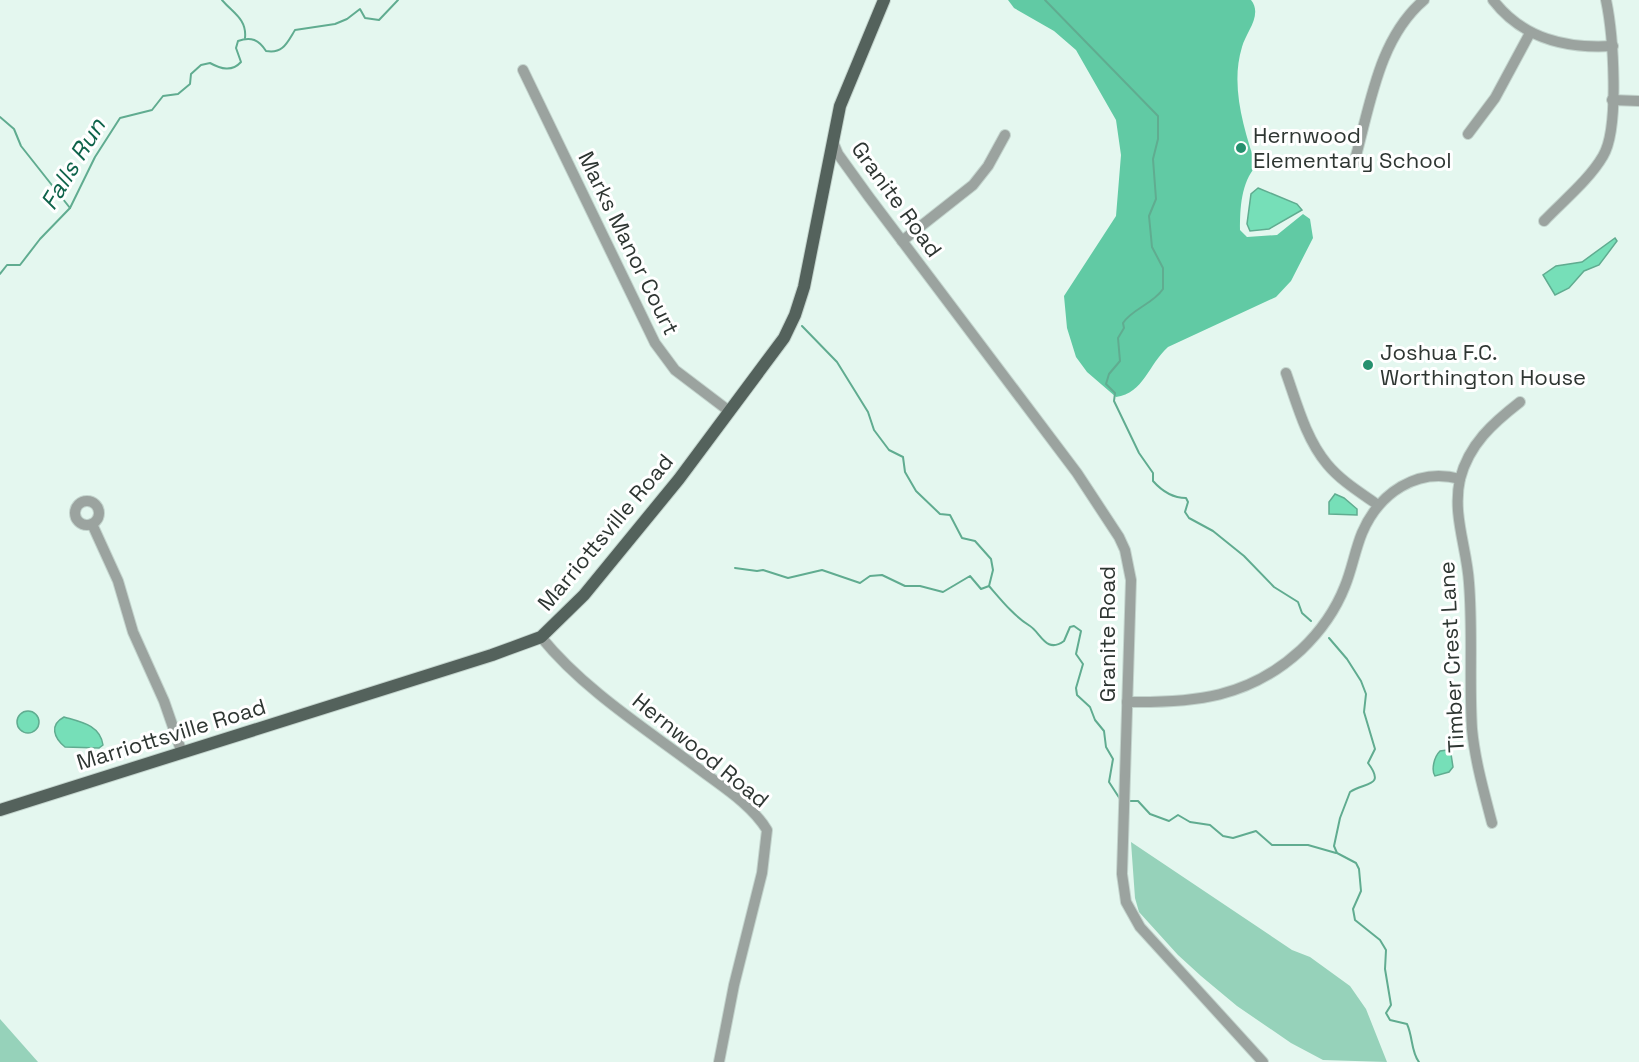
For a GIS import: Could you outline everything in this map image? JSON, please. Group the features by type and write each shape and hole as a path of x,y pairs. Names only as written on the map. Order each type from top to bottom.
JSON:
{"main road":[{"name":"Marriottsville Road","path":"0,810 482,658 541,637 606,570 779,345 795,315 806,276 840,106 884,0"}],"street":[{"path":"1354,163 1386,52 1403,21 1425,0"},
{"path":"1494,0 1507,16 1530,33 1570,46 1612,46"},
{"path":"1544,222 1605,154 1611,136 1612,46 1606,0"},
{"path":"1468,134 1495,98 1530,33"},
{"name":"Marks Manor Court","path":"523,70 655,343 675,370 729,411"},
{"path":"1612,100 1639,101"},
{"path":"902,241 973,185 988,166 1005,135"},
{"name":"Granite Road","path":"833,142 838,154 902,241 1071,465 1125,550 1131,580 1122,874 1126,902 1131,914 1153,942 1263,1062"},
{"path":"1286,373 1308,433 1323,459 1342,478 1378,505"},
{"name":"Timber Crest Lane","path":"1492,823 1479,773 1472,731 1470,594 1457,508 1460,479 1471,452 1479,439 1520,402"},
{"path":"1127,702 1173,703 1211,698 1247,686 1286,663 1313,637 1335,606 1351,572 1361,536 1378,505 1396,489 1419,478 1440,475 1460,479"},
{"path":"92,524 115,573 130,623 164,701 182,753"},
{"name":"Hernwood Road","path":"541,637 599,693 727,790 762,822 767,831 762,873 734,985 719,1062"}],"shaded area":[{"path":"1008,0 1251,0 1254,6 1254,18 1242,47 1237,77 1243,122 1256,166 1244,188 1240,230 1247,237 1277,235 1303,214 1310,219 1313,238 1291,281 1276,297 1168,347 1133,390 1116,397 1087,372 1076,357 1067,328 1064,296 1116,216 1121,155 1116,120 1076,50 1054,31 1014,8"},
{"path":"1258,188 1297,204 1302,210 1269,229 1250,231 1247,224 1251,194"},
{"path":"1615,238 1617,241 1599,265 1584,271 1569,288 1555,295 1543,275 1556,266 1582,262"},
{"path":"1335,494 1357,509 1357,515 1329,514 1329,502"},
{"path":"28,711 36,714 39,722 36,730 28,733 20,730 17,722 20,714"},
{"path":"64,717 89,725 98,733 103,745 99,748 65,747 58,740 55,732 56,724"},
{"path":"1447,750 1451,754 1453,767 1449,772 1435,776 1433,767 1436,757 1440,751"},
{"path":"1131,842 1292,950 1310,957 1350,986 1366,1009 1387,1062 1323,1060 1291,1043 1237,1006 1201,976 1178,955 1139,912 1135,898"},
{"path":"0,1019 38,1062 0,1062"}],"waterway":[{"path":"222,0 242,21 245,38"},
{"name":"Falls Run","path":"0,274 7,265 20,265 40,239 70,208 95,157 120,118 152,110 163,96 178,94 190,84 191,74 201,65 210,63 226,68 238,65 241,62 236,48 238,41 251,39 266,51 277,51 284,46 295,30 335,24 347,19 360,9 365,18 379,20 398,0"},
{"path":"1045,0 1158,116 1158,139 1153,159 1156,199 1149,216 1152,247 1163,268 1163,289 1123,323 1124,328 1118,338 1120,361 1109,374 1106,384 1115,393 1114,401 1139,453 1153,473 1153,481 1168,493 1186,498 1188,502 1185,512 1189,518 1213,531 1244,556 1274,587 1298,602 1302,613 1311,621"},
{"path":"0,117 14,129 21,146 70,208"},
{"path":"802,326 837,362 868,412 874,430 889,450 903,457 905,472 916,491 940,514 950,515 962,538 975,541 991,559 993,570 989,586 1003,603 1048,644 1053,645 1064,641 1070,627 1074,626 1081,631 1076,654 1083,664 1076,688 1077,695 1090,707 1095,720 1104,731 1106,747 1113,759 1109,782 1120,799"},
{"path":"735,568 763,570 788,578 822,570 860,583 870,576 882,575 905,586 920,586 943,592 970,576 981,589 989,586"},
{"path":"1329,638 1347,659 1361,681 1366,694 1364,712 1375,749 1368,763 1375,776 1374,780 1350,792 1340,818 1334,846 1337,853 1356,863 1359,869 1361,891 1353,909 1355,920 1380,940 1386,950 1385,969 1391,1005 1386,1013 1390,1020 1407,1024 1419,1062"},
{"path":"1130,801 1138,801 1150,814 1169,821 1178,815 1190,822 1210,825 1223,836 1233,838 1256,831 1272,845 1308,845 1336,853"}],"place":[{"name":"Hernwood Elementary School","path":"1241,148"},
{"name":"Joshua F.C. Worthington House","path":"1368,365"}]}
